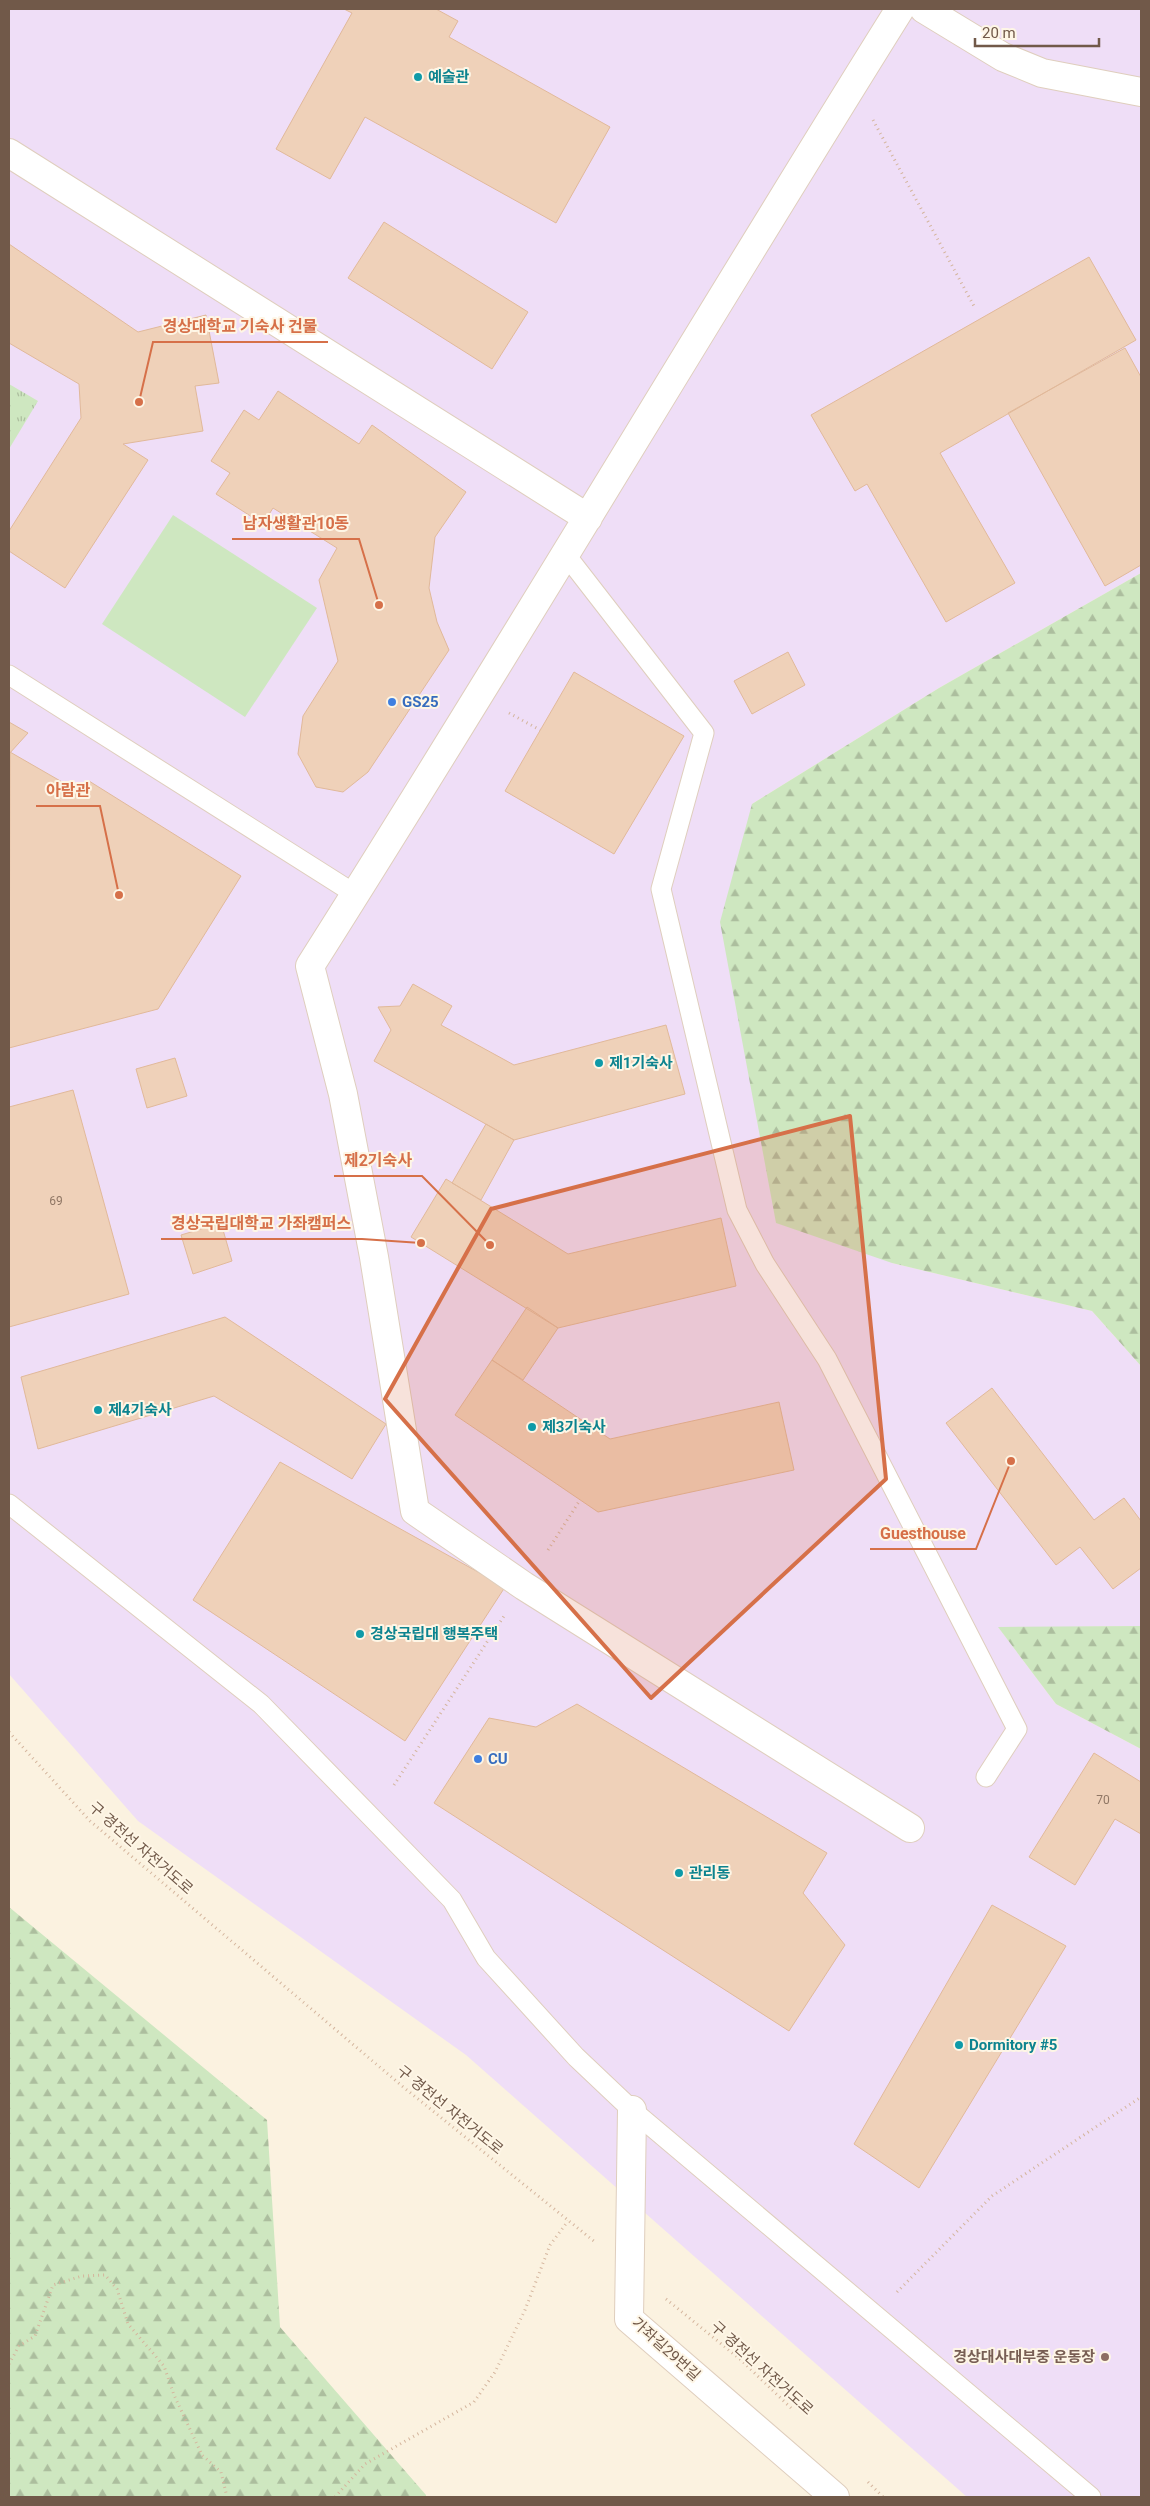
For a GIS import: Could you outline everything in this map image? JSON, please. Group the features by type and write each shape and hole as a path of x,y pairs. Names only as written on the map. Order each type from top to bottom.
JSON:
{"street":[{"path":"900,9 698,333 566,555 310,966 345,1104 374,1257 415,1511 524,1586 910,1828"},
{"path":"924,9 1003,57 1042,73 1141,92"},
{"path":"9,153 588,518"},
{"name":"가좌길29번길","path":"632,2110 629,2319 835,2497"}],"lane":[{"path":"566,555 704,733 660,889 737,1210 765,1264 827,1358 1017,1729 986,1777"},
{"path":"9,675 355,894"},
{"path":"9,1504 261,1704 452,1900 486,1958 576,2057 632,2110 1091,2497"}],"path":[{"path":"873,120 975,308"},
{"path":"508,712 540,730"},
{"path":"548,1550 580,1500"},
{"path":"394,1785 524,1586"},
{"name":"구 경전선 자전거도로","path":"9,1732 90,1821 402,2086 741,2360 798,2415"},
{"path":"874,2315 992,2196 1141,2097"},
{"path":"335,2497 365,2464 474,2402 495,2372 516,2328 550,2245 568,2221"},
{"path":"9,2364 19,2346 35,2336 53,2284 82,2276 104,2275 117,2289 128,2324 164,2366 174,2395 202,2455 221,2472 226,2497"},
{"path":"862,2477 884,2497"}],"highlighted area":[{"path":"850,1116 886,1479 651,1698 385,1399 491,1209"}],"shaded area":[{"path":"9,9 1141,9 1141,573 939,688 752,804 892,1263 1092,1311 1141,1366 1141,1626 999,1628 1056,1704 1141,1749 1141,2497 967,2497 466,2055 138,1821 9,1674"}],"green space":[{"path":"9,384 38,401 9,449"},
{"path":"173,515 317,608 245,717 102,624"},
{"path":"1141,573 1141,1366 1092,1311 892,1263 776,1223 720,922 752,804 939,688"},
{"path":"1141,1626 1141,1749 1056,1704 998,1627"},
{"path":"9,1907 267,2120 280,2327 426,2497 9,2497"}],"building":[{"name":"예술관","path":"344,9 436,9 458,21 449,37 610,127 556,223 365,117 330,179 276,149 352,13"},
{"path":"384,222 528,312 492,369 348,278"},
{"path":"9,244 138,332 206,315 219,383 195,386 203,431 123,444 148,460 65,588 9,551 9,531 81,418 79,384 9,343"},
{"path":"1089,257 1136,340 940,453 1015,583 946,622 867,484 855,491 811,415"},
{"path":"1125,348 1141,377 1141,565 1105,586 1008,413"},
{"path":"278,391 359,444 372,425 466,492 435,537 429,588 437,622 449,650 368,772 343,792 316,787 298,754 303,716 338,661 319,580 337,548 273,508 263,524 216,494 230,473 211,461 244,410 259,420"},
{"path":"788,652 805,685 752,714 734,681"},
{"path":"574,672 684,736 614,854 505,791"},
{"path":"9,722 28,733 9,754"},
{"path":"10,752 83,794 89,781 241,876 158,1009 9,1048"},
{"name":"제1기숙사","path":"413,984 452,1006 441,1025 514,1065 666,1025 685,1094 514,1140 374,1061 391,1030 378,1007 400,1006"},
{"path":"175,1058 187,1096 147,1108 136,1069"},
{"path":"73,1090 129,1294 9,1327 9,1107"},
{"path":"486,1124 514,1140 481,1200 452,1183"},
{"path":"446,1179 568,1254 721,1218 736,1286 558,1328 411,1237"},
{"path":"221,1223 232,1261 193,1274 181,1235"},
{"path":"527,1307 558,1328 523,1380 492,1360"},
{"name":"제4기숙사","path":"225,1317 386,1424 352,1479 214,1396 38,1449 21,1377"},
{"name":"제3기숙사","path":"492,1360 610,1439 779,1402 794,1470 598,1512 455,1415"},
{"path":"992,1388 1094,1520 1124,1498 1141,1521 1141,1568 1113,1589 1080,1547 1056,1565 946,1423"},
{"name":"경상국립대 행복주택","path":"280,1462 505,1587 405,1741 193,1600"},
{"name":"관리동","path":"577,1704 827,1853 803,1893 845,1945 789,2031 434,1803 489,1718 536,1727"},
{"path":"1094,1753 1141,1782 1141,1834 1115,1819 1075,1885 1029,1857"},
{"name":"Dormitory #5","path":"992,1905 1066,1946 919,2188 854,2144"}],"place":[{"name":"예술관","path":"418,77"},
{"name":"경상대학교 기숙사 건물","path":"139,402"},
{"name":"남자생활관10동","path":"379,605"},
{"name":"GS25","path":"392,702"},
{"name":"아람관","path":"119,895"},
{"name":"제1기숙사","path":"599,1063"},
{"name":"경상국립대학교 가좌캠퍼스","path":"421,1243"},
{"name":"제2기숙사","path":"490,1245"},
{"name":"제4기숙사","path":"98,1410"},
{"name":"제3기숙사","path":"532,1427"},
{"name":"Guesthouse","path":"1011,1461"},
{"name":"경상국립대 행복주택","path":"360,1634"},
{"name":"CU","path":"478,1759"},
{"name":"관리동","path":"679,1873"},
{"name":"Dormitory #5","path":"959,2045"},
{"name":"경상대사대부중 운동장","path":"1105,2357"}]}
